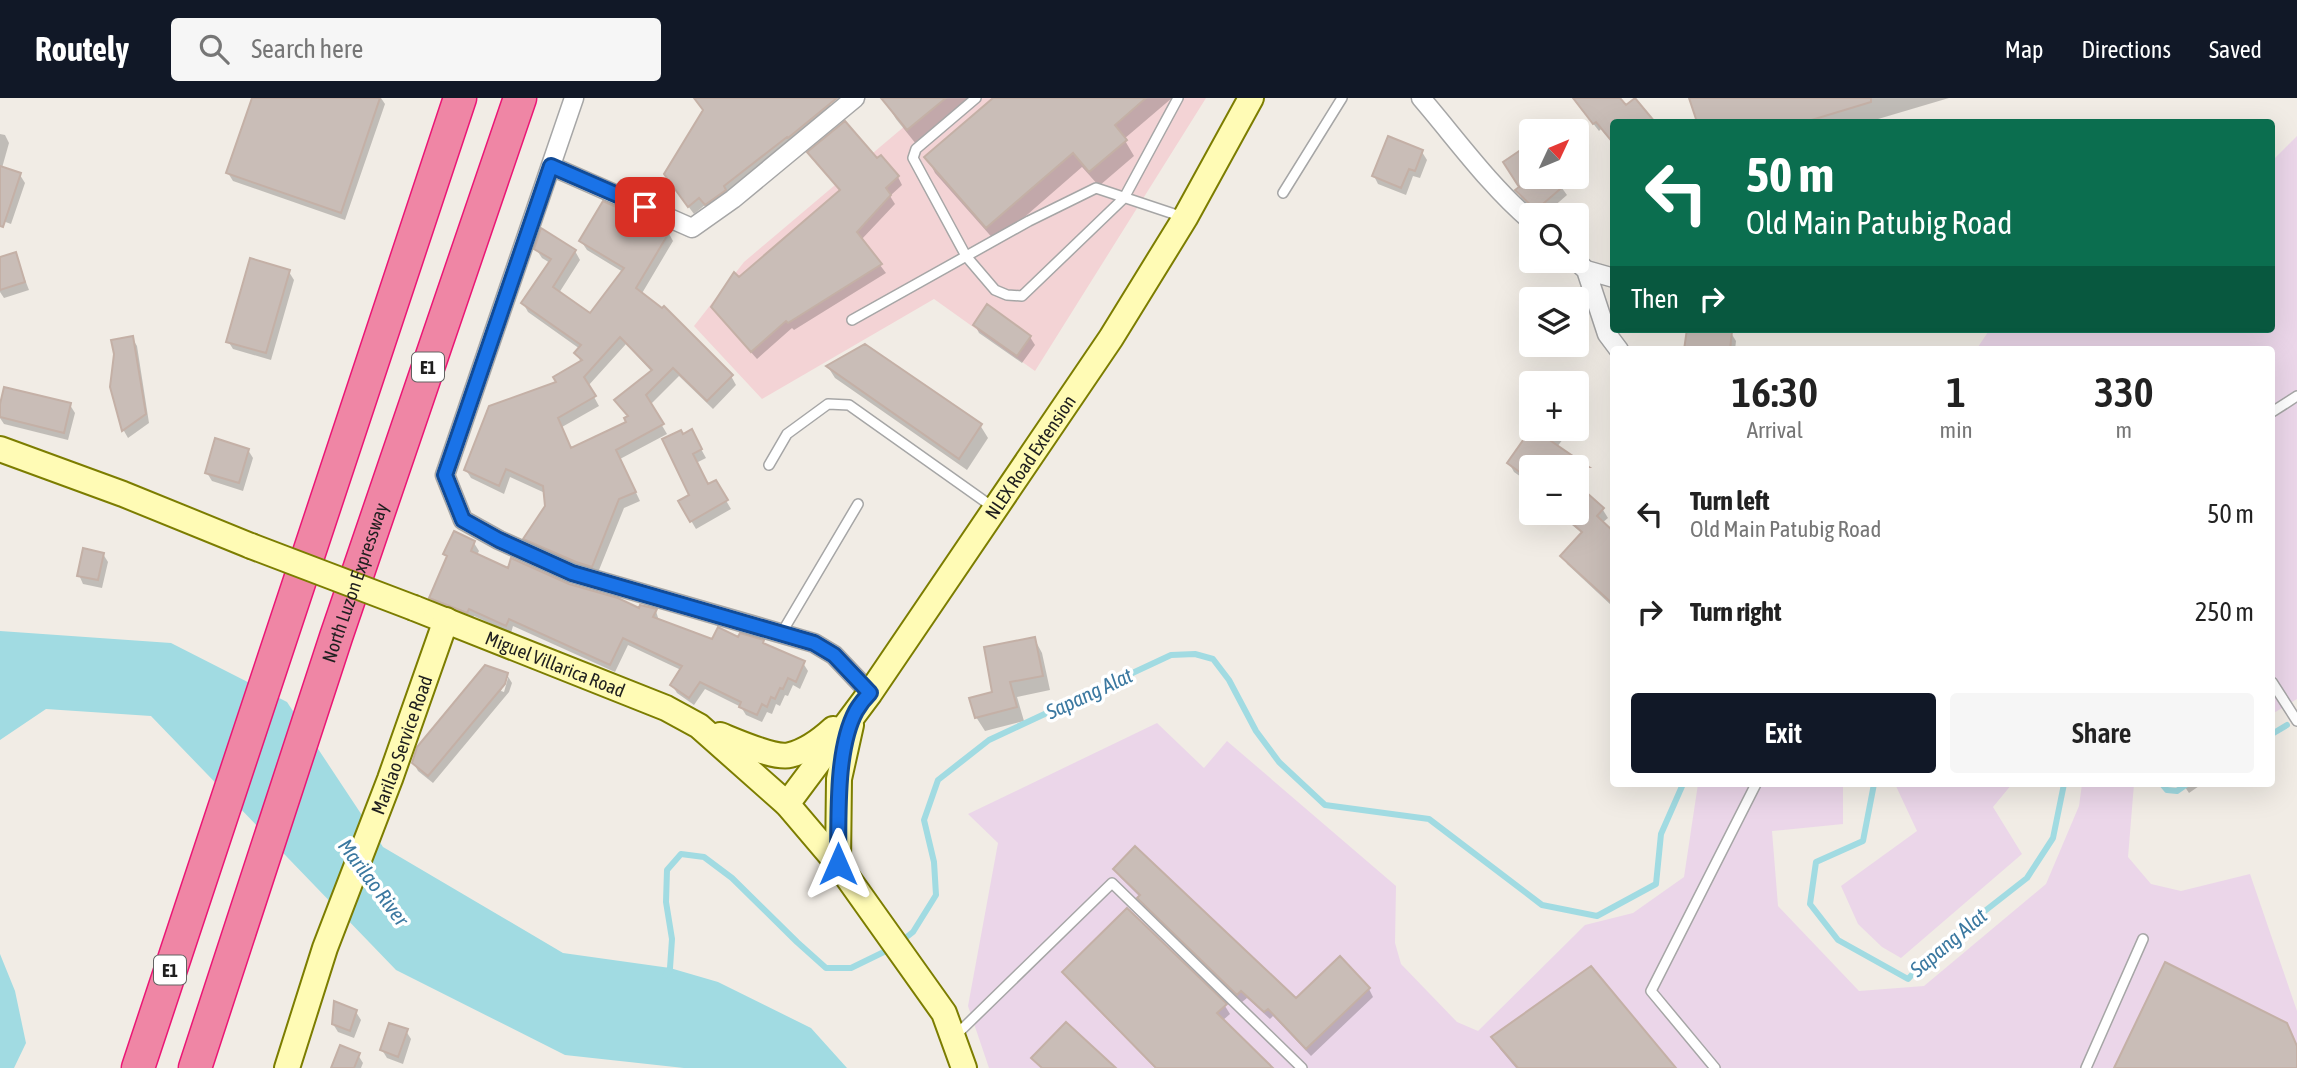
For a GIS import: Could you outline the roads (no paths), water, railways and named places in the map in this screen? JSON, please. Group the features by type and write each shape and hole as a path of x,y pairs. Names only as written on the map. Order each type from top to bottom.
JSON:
{"highway":[{"name":"E1","path":"138,1068 460,98"},
{"name":"North Luzon Expressway","path":"195,1068 336,637 520,98"}],"main road":[{"name":"NLEX Road Extension","path":"787,804 863,702 1111,338 1185,218 1251,98"},
{"name":"Miguel Villarica Road","path":"0,449 446,620 666,708 699,726 787,804 838,864 944,1013 964,1068"},
{"name":"Marilao Service Road","path":"287,1068 325,948 390,779 446,620"},
{"path":"699,726 751,748 788,756 816,743 863,702"},
{"path":"838,864 839,779 848,736 863,702"}],"street":[{"path":"574,98 445,475 463,520 499,540 572,573 814,643 834,655 863,702"},
{"path":"551,166 692,228 733,199 855,98"},
{"path":"1422,98 1473,162 1519,211"},
{"path":"1589,268 1610,276"},
{"path":"1584,273 1606,334 1616,346"}],"lane":[{"path":"976,98 916,149 912,158 967,256 995,289 1007,295 1022,296 1124,198 1178,98"},
{"path":"1283,193 1342,98"},
{"path":"852,320 1029,221 1096,188 1185,218"},
{"path":"2275,410 2297,396"},
{"path":"769,465 787,434 828,404 849,405 995,509"},
{"path":"781,634 858,504"},
{"path":"2275,687 2297,721"},
{"path":"1715,1068 1651,991 1754,787"},
{"path":"953,1038 1112,883 1302,1068"},
{"path":"2086,1068 2143,939"}],"water":[{"name":"Marilao River","path":"0,631 171,643 287,702 383,847 563,953 670,968 718,982 811,1028 847,1068 684,1068 565,1055 396,970 151,716 46,709 0,740"},
{"path":"0,954 15,991 26,1043 14,1068 0,1068"}],"waterway":[{"name":"Sapang Alat","path":"899,943 913,932 936,895 934,862 924,820 938,780 989,740 1171,655 1195,654 1213,659 1229,680 1256,731 1279,762 1325,805 1429,819 1542,905 1597,916 1656,884 1661,834 1682,787"},
{"name":"Sapang Alat","path":"2275,732 2287,725"},
{"name":"Sapang Alat","path":"1873,787 1863,841 1816,862 1810,904 1838,940 1908,979 1935,950 2027,878 2053,838 2063,787"},
{"name":"Sapang Alat","path":"2164,787 2177,791 2183,787"},
{"name":"Sapang Alat","path":"666,975 670,968 672,939 666,902 667,870 681,854 704,857 732,878 826,968 851,968 890,949"}]}
